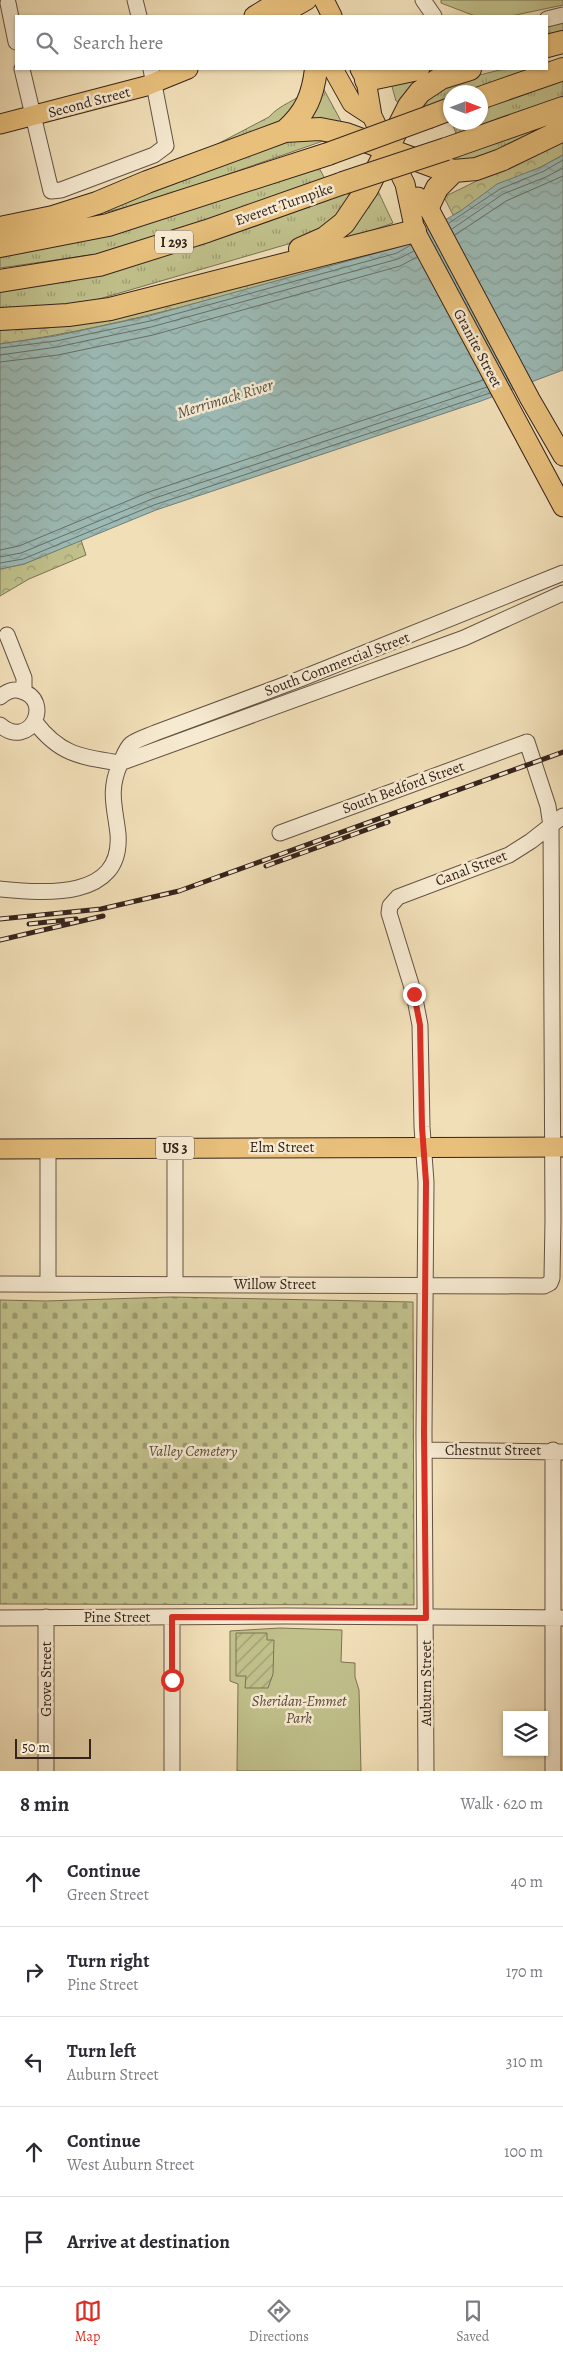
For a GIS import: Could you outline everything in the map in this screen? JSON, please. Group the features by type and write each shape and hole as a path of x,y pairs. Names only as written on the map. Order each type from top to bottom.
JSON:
{"highway":[{"path":"548,46 563,42"},
{"path":"488,95 563,69"},
{"path":"285,131 307,106 313,90 316,70"},
{"path":"363,74 407,70"},
{"path":"251,274 271,256 300,249 325,238 344,224 360,201 409,106 420,92 441,78 467,70"},
{"name":"Everett Turnpike","path":"0,280 99,265 191,237 563,108"},
{"name":"I 293","path":"0,246 108,225 328,154 443,112"},
{"path":"0,228 54,216 97,203 147,182 285,131 320,129 346,134 433,166 454,171 476,168 500,160 563,130"},
{"path":"431,213 437,188 454,171"},
{"path":"0,319 68,315 110,309 415,231"}],"main road":[{"path":"256,15 280,0"},
{"path":"324,0 332,15"},
{"path":"281,15 302,5"},
{"name":"Granite Street","path":"334,70 352,103 372,116"},
{"name":"Second Street","path":"0,124 33,116 153,76 182,71"},
{"name":"Granite Street","path":"363,74 372,116 405,184 415,231 563,507"},
{"name":"Granite Street","path":"405,184 431,213 530,399 563,456"},
{"name":"Elm Street","path":"0,1149 557,1147"}],"street":[{"path":"135,0 139,15"},
{"path":"424,0 433,15"},
{"path":"9,2 15,36"},
{"path":"548,19 563,15"},
{"path":"22,70 52,192 86,181 164,146 153,76"},
{"name":"South Commercial Street","path":"0,889 58,892 81,889 99,880 112,864 117,849 118,836 112,788 120,763 130,745 155,733 300,679 563,573"},
{"name":"South Commercial Street","path":"120,763 464,638 563,592"},
{"path":"7,636 24,678 24,691"},
{"path":"0,697 12,690 24,691 36,704 37,716 30,727 18,732 5,729 0,725"},
{"path":"34,722 49,739 67,752 81,757 120,763"},
{"name":"South Bedford Street","path":"280,833 527,742 548,806 557,825"},
{"name":"Canal Street","path":"390,906 398,897 413,890 509,855 557,825 563,816"},
{"path":"557,825 557,1147"},
{"name":"Auburn Street","path":"390,906 389,913 393,931 418,1012 426,1182 424,1450 426,1771"},
{"name":"Willow Street","path":"0,1284 544,1286 550,1283 552,1270 557,1147"},
{"path":"175,1148 175,1284"},
{"path":"48,1149 48,1283"},
{"name":"Chestnut Street","path":"424,1450 558,1451"},
{"path":"553,1771 558,1618 558,1451"},
{"path":"172,1617 172,1771"},
{"name":"Pine Street","path":"0,1618 558,1618"},
{"name":"Grove Street","path":"46,1618 46,1771"}],"green space":[{"path":"441,0 563,0 563,5 516,15 472,15 441,3"},
{"path":"563,23 563,31 548,34 548,26"},
{"path":"500,70 533,70 488,85 449,85 455,81"},
{"path":"428,75 401,104 396,101 391,83"},
{"path":"563,80 563,99 488,125 488,106"},
{"path":"322,86 342,123 303,121"},
{"path":"308,89 283,123 206,150 269,117"},
{"path":"443,89 443,101 424,108 421,103"},
{"path":"563,119 494,154 454,162 451,158"},
{"path":"455,130 474,130 457,136"},
{"path":"292,137 326,140 151,201 58,224"},
{"path":"563,142 563,155 453,215 444,197 505,167"},
{"path":"317,164 325,179 191,227 104,253 0,268 0,253"},
{"path":"354,191 338,218 302,240 92,301 35,309 0,310 0,291 187,248"},
{"path":"378,191 393,223 332,244"},
{"path":"393,245 396,248 150,315 50,336 0,344 0,330 47,328 88,321"},
{"path":"81,540 86,555 29,579 0,596 0,569 24,564"},
{"name":"Valley Cemetery","path":"172,1297 413,1302 414,1605 0,1604 0,1300 46,1301"},
{"name":"Sheridan-Emmet Park","path":"280,1628 342,1630 341,1662 355,1663 355,1677 359,1690 361,1771 237,1771 238,1684 230,1681 230,1631"},
{"path":"236,1633 267,1633 267,1640 274,1640 273,1674 268,1688 245,1688 246,1676 236,1676"}],"water":[{"name":"Merrimack River","path":"563,155 563,370 481,401 156,510 24,564 0,569 0,344 55,336 149,316 395,248 459,212 497,184 541,167"}],"railway":[{"path":"0,919 101,909 179,891 563,752"},
{"path":"266,866 388,822"},
{"path":"0,940 103,916"},
{"path":"29,924 76,919"}],"route":[{"path":"172,1680 172,1617 426,1618 424,1433 426,1182 422,1127 420,1025 414,994"}]}
